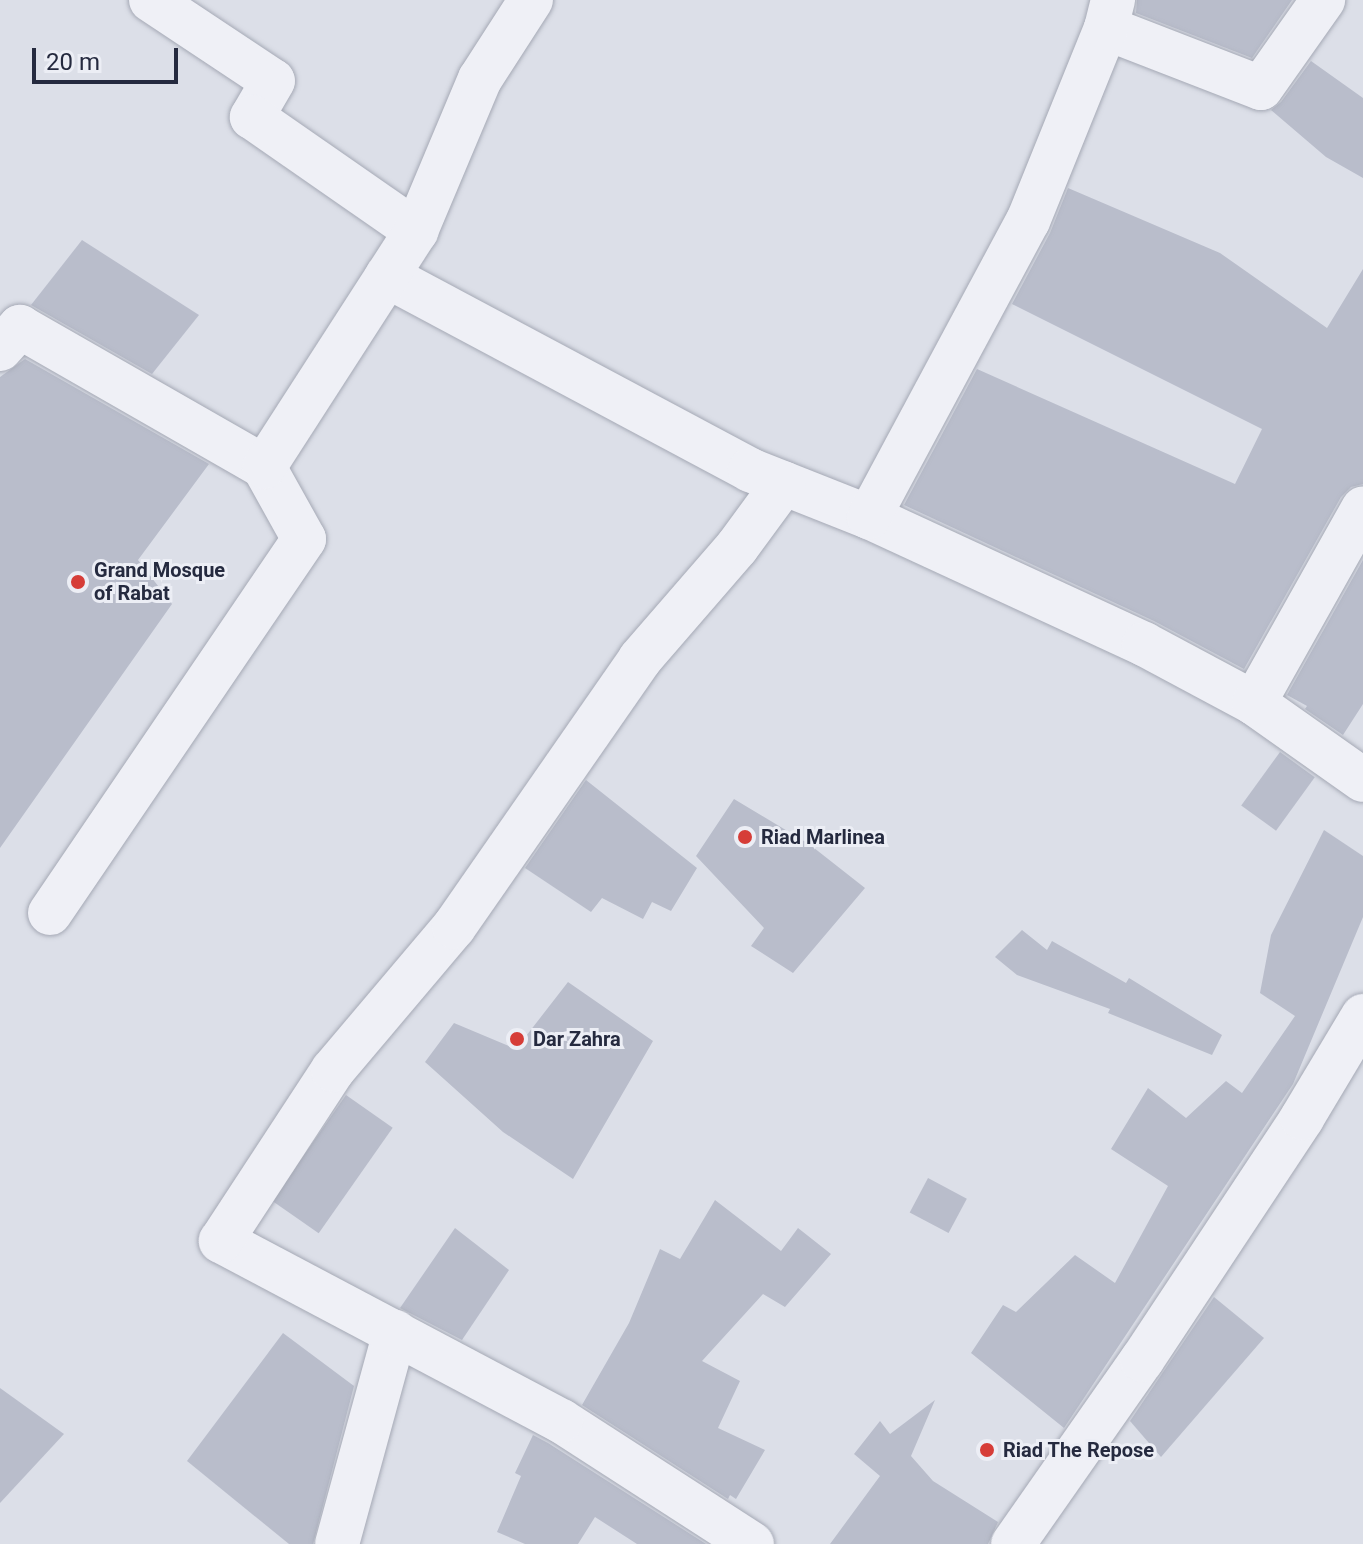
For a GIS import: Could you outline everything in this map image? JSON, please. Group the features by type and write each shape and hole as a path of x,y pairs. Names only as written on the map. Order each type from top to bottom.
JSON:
{"street":[{"path":"151,0 273,81 252,117 416,231"},
{"path":"264,467 416,231 480,79 531,0"},
{"path":"869,517 1028,221 1110,14 1261,88 1323,0"},
{"path":"387,276 750,470 869,517 1144,644 1254,703 1363,780"},
{"path":"0,349 20,327 264,467 304,539 50,913"},
{"path":"752,1544 561,1421 221,1241 333,1070 454,927 640,659 737,547 784,483"},
{"path":"1254,703 1363,509"},
{"path":"1013,1544 1150,1348 1302,1118 1363,1016"},
{"path":"337,1544 395,1332"}],"building":[{"path":"1137,0 1292,0 1252,58 1136,13"},
{"path":"1311,61 1363,98 1363,178 1326,157 1271,110 1281,102"},
{"path":"1068,188 1220,253 1327,328 1363,269 1363,484 1351,487 1341,497 1244,669 1154,621 904,505 977,369 1235,484 1262,429 1012,304 1050,233"},
{"path":"82,240 199,315 152,374 31,305"},
{"name":"Grand Mosque of Rabat","path":"25,359 209,464 138,560 172,604 0,848 0,377"},
{"path":"1363,560 1363,704 1343,735 1305,709 1307,706 1287,695"},
{"path":"1280,752 1315,777 1276,831 1241,805"},
{"path":"586,780 697,868 671,911 652,902 643,919 602,898 591,912 525,868"},
{"path":"734,799 809,844 865,888 793,973 751,946 764,928 696,856"},
{"path":"1324,830 1363,856 1363,917 1293,1084 1064,1428 971,1353 1003,1305 1016,1312 1075,1255 1115,1283 1168,1186 1111,1149 1148,1088 1186,1118 1226,1081 1242,1093 1295,1016 1260,993 1271,935"},
{"path":"1022,930 1047,950 1052,941 1126,983 1129,978 1222,1035 1212,1055 1108,1013 1110,1009 1017,975 995,957"},
{"path":"568,982 653,1041 573,1179 503,1132 425,1062 454,1023 516,1049"},
{"path":"346,1095 393,1128 319,1233 272,1201"},
{"path":"928,1178 967,1199 949,1233 910,1212"},
{"path":"715,1200 781,1251 798,1228 831,1254 785,1307 763,1294 702,1361 740,1381 718,1428 765,1450 736,1499 730,1495 728,1499 582,1405 629,1323 660,1249 680,1259"},
{"path":"455,1228 509,1270 462,1340 400,1308"},
{"path":"1214,1297 1264,1338 1161,1457 1130,1421"},
{"path":"283,1333 354,1386 313,1544 289,1544 187,1461"},
{"path":"0,1388 64,1434 0,1503"},
{"path":"935,1400 911,1456 933,1481 998,1522 988,1544 830,1544 880,1476 854,1454 880,1421 890,1434"},
{"path":"533,1435 706,1544 637,1544 595,1517 578,1544 525,1544 497,1532 521,1476 515,1473"}],"place":[{"name":"Grand Mosque of Rabat","path":"78,582"},
{"name":"Riad Marlinea","path":"745,837"},
{"name":"Dar Zahra","path":"517,1039"},
{"name":"Riad The Repose","path":"987,1450"}]}
